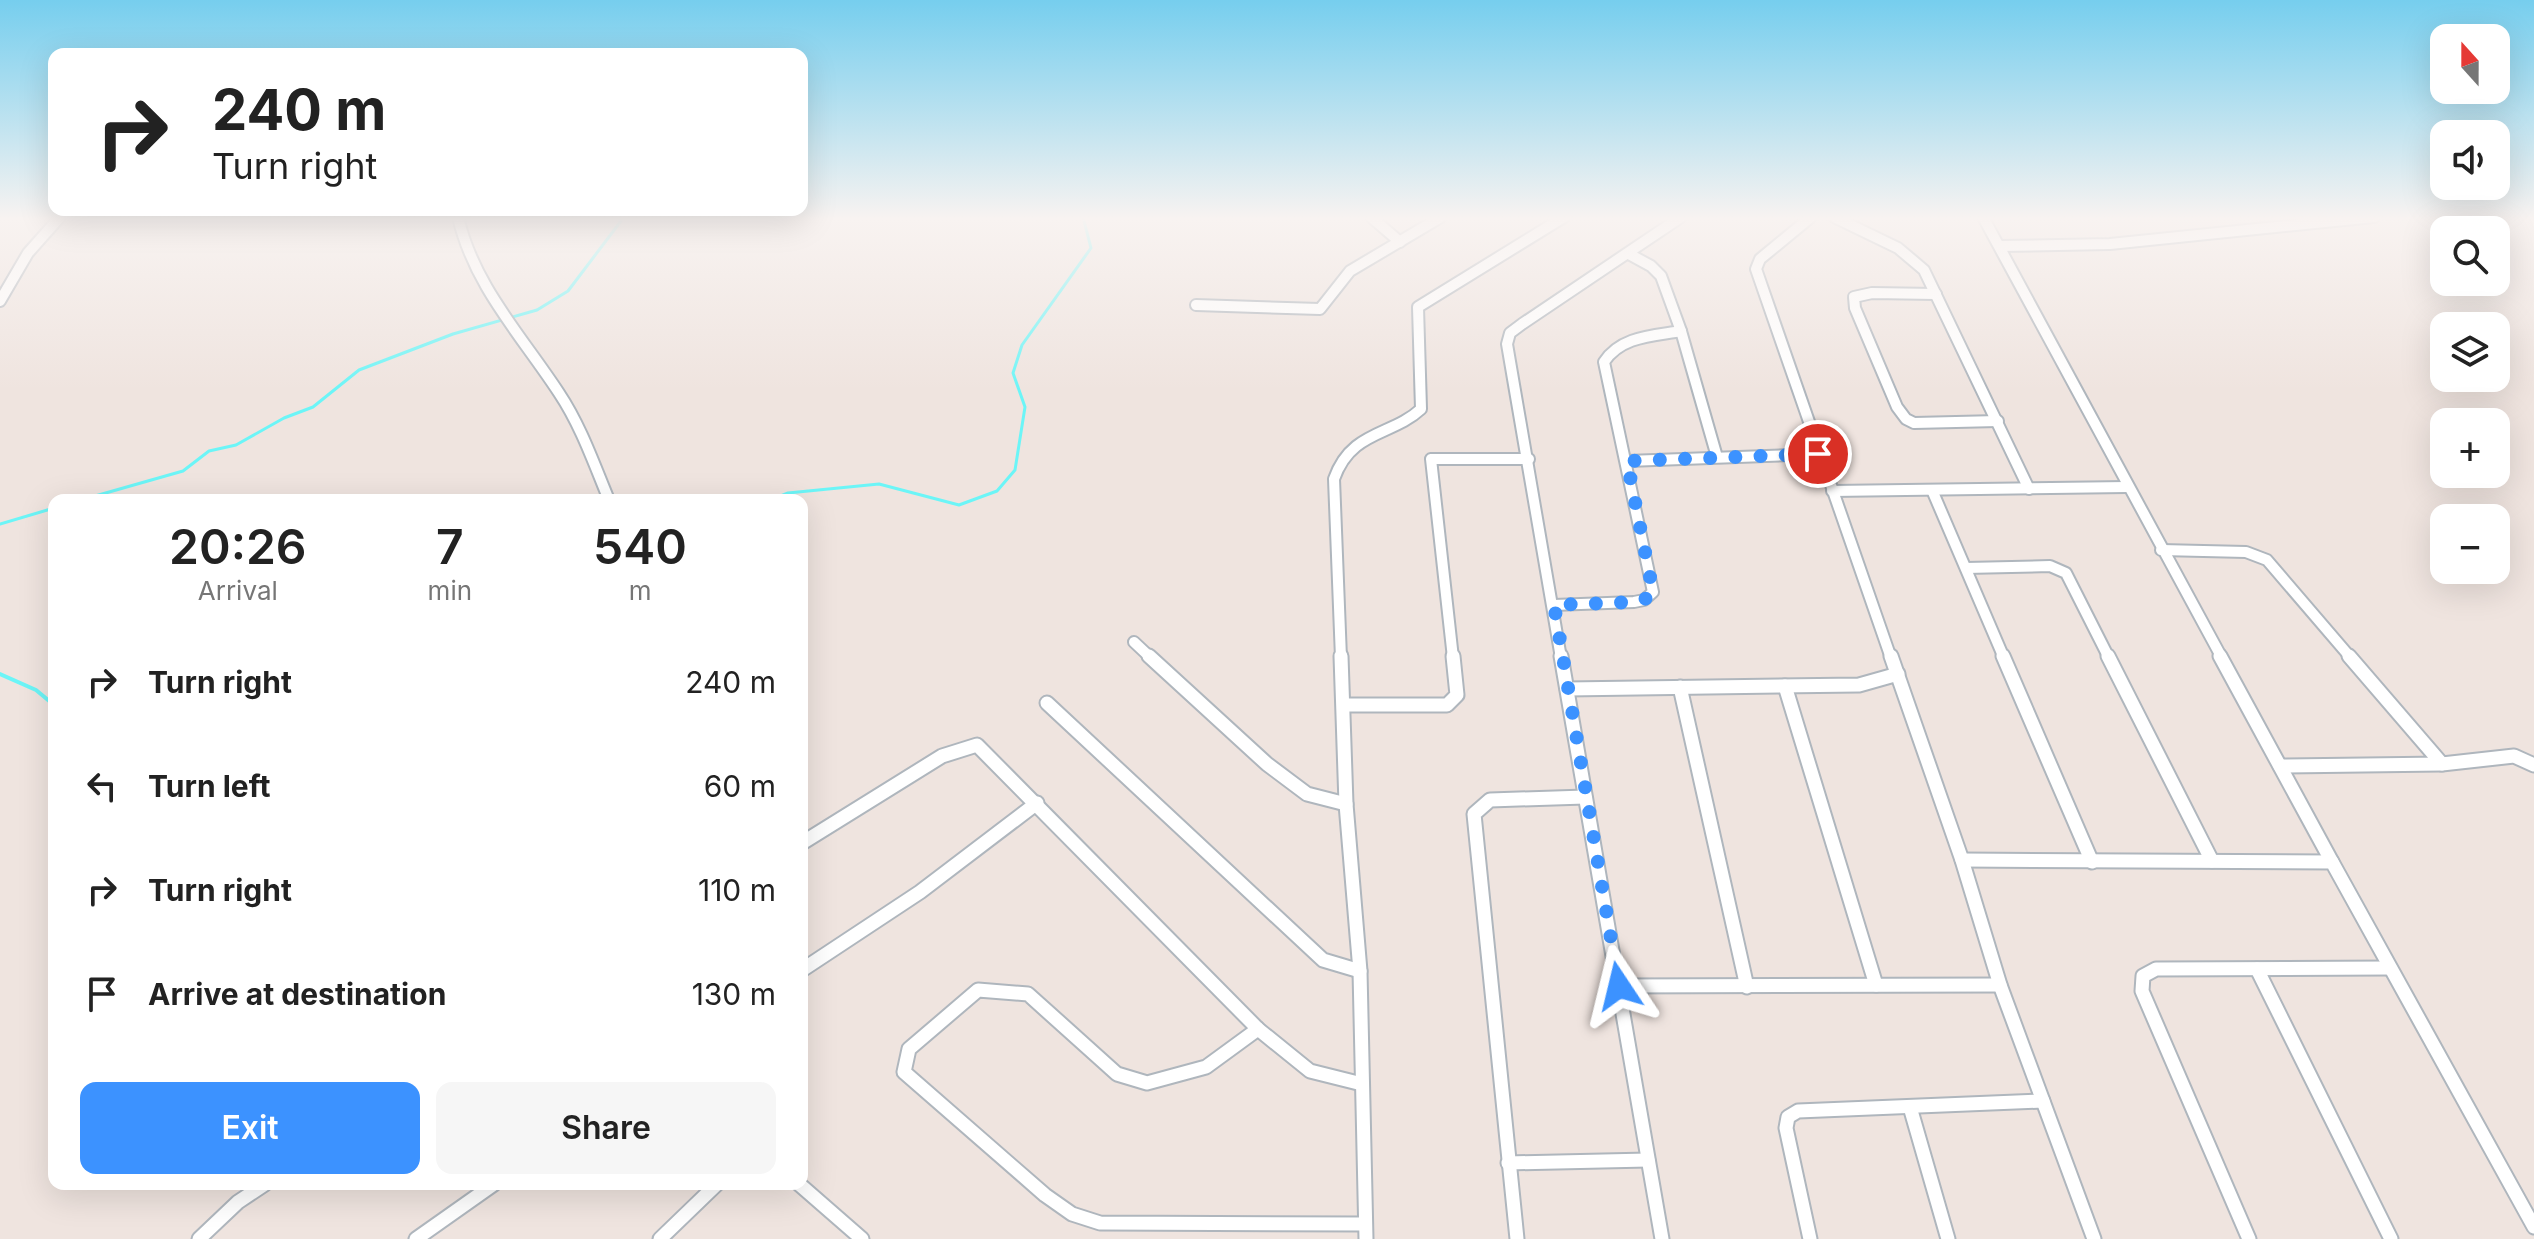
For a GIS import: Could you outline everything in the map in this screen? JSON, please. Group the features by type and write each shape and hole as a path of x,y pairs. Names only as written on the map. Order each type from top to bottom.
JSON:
{"street":[{"path":"0,301 15,275"},
{"path":"481,275 504,318 523,339 561,395 587,444 607,494"},
{"path":"1196,305 1320,309 1347,275"},
{"path":"1258,1029 1206,1067 1147,1083 1117,1074 1028,994 978,990 909,1049 904,1072 1045,1195 1072,1214 1086,1219 1100,1223 1366,1232 1360,971 1346,804 1334,479 1337,467 1377,431 1411,420 1421,409 1418,307 1470,275"},
{"path":"1598,275 1510,333 1507,344 1662,1239"},
{"path":"1660,275 1681,331 1717,457"},
{"path":"1758,275 1962,860 2000,985 2094,1239"},
{"path":"1926,275 2029,489"},
{"path":"2015,275 2161,550 2534,1227"},
{"path":"1936,294 1872,293 1854,297 1855,308 1897,407 1906,419 1914,423 1998,421"},
{"path":"1554,605 1634,602 1644,600 1653,592 1604,362 1607,355 1632,341 1681,331"},
{"path":"1627,461 1818,454"},
{"path":"1344,705 1447,705 1453,702 1457,695 1455,659 1431,459 1529,459"},
{"path":"1832,491 2127,487"},
{"path":"1932,490 2092,862"},
{"path":"2161,550 2246,552 2267,560 2442,764"},
{"path":"1966,568 2050,566 2066,573 2212,861"},
{"path":"1134,642 1267,764 1307,794 1346,804"},
{"path":"1567,689 1859,685 1898,674"},
{"path":"1785,686 1876,985"},
{"path":"1680,687 1747,987"},
{"path":"1047,703 1323,960 1360,971"},
{"path":"808,839 942,756 977,745 1258,1029 1310,1071 1362,1084"},
{"path":"2280,766 2442,764 2514,756 2534,765"},
{"path":"1517,1239 1474,814 1490,800 1585,797"},
{"path":"808,966 920,892 1037,803"},
{"path":"1962,860 2332,862"},
{"path":"2249,1239 2142,991 2143,976 2156,969 2390,968"},
{"path":"2257,969 2391,1239"},
{"path":"1619,986 2000,985"},
{"path":"1810,1239 1786,1128 1788,1117 1798,1111 2043,1101"},
{"path":"1910,1107 1948,1239"},
{"path":"1508,1163 1648,1160"},
{"path":"199,1239 238,1202 256,1190"},
{"path":"416,1239 485,1190"},
{"path":"660,1239 711,1190"},
{"path":"806,1190 862,1239"}],"waterway":[{"path":"102,494 183,471 209,451 236,445 284,418 313,407 359,370 453,334 537,310 568,291 580,275"},
{"path":"786,494 879,484 959,505 997,491 1015,470 1025,407 1013,373 1022,345 1072,275"},
{"path":"0,524 48,510"},
{"path":"0,674 36,690 48,700"}],"route":[{"path":"1619,986 1554,605 1634,602 1644,600 1653,592 1627,461 1818,454"}]}
